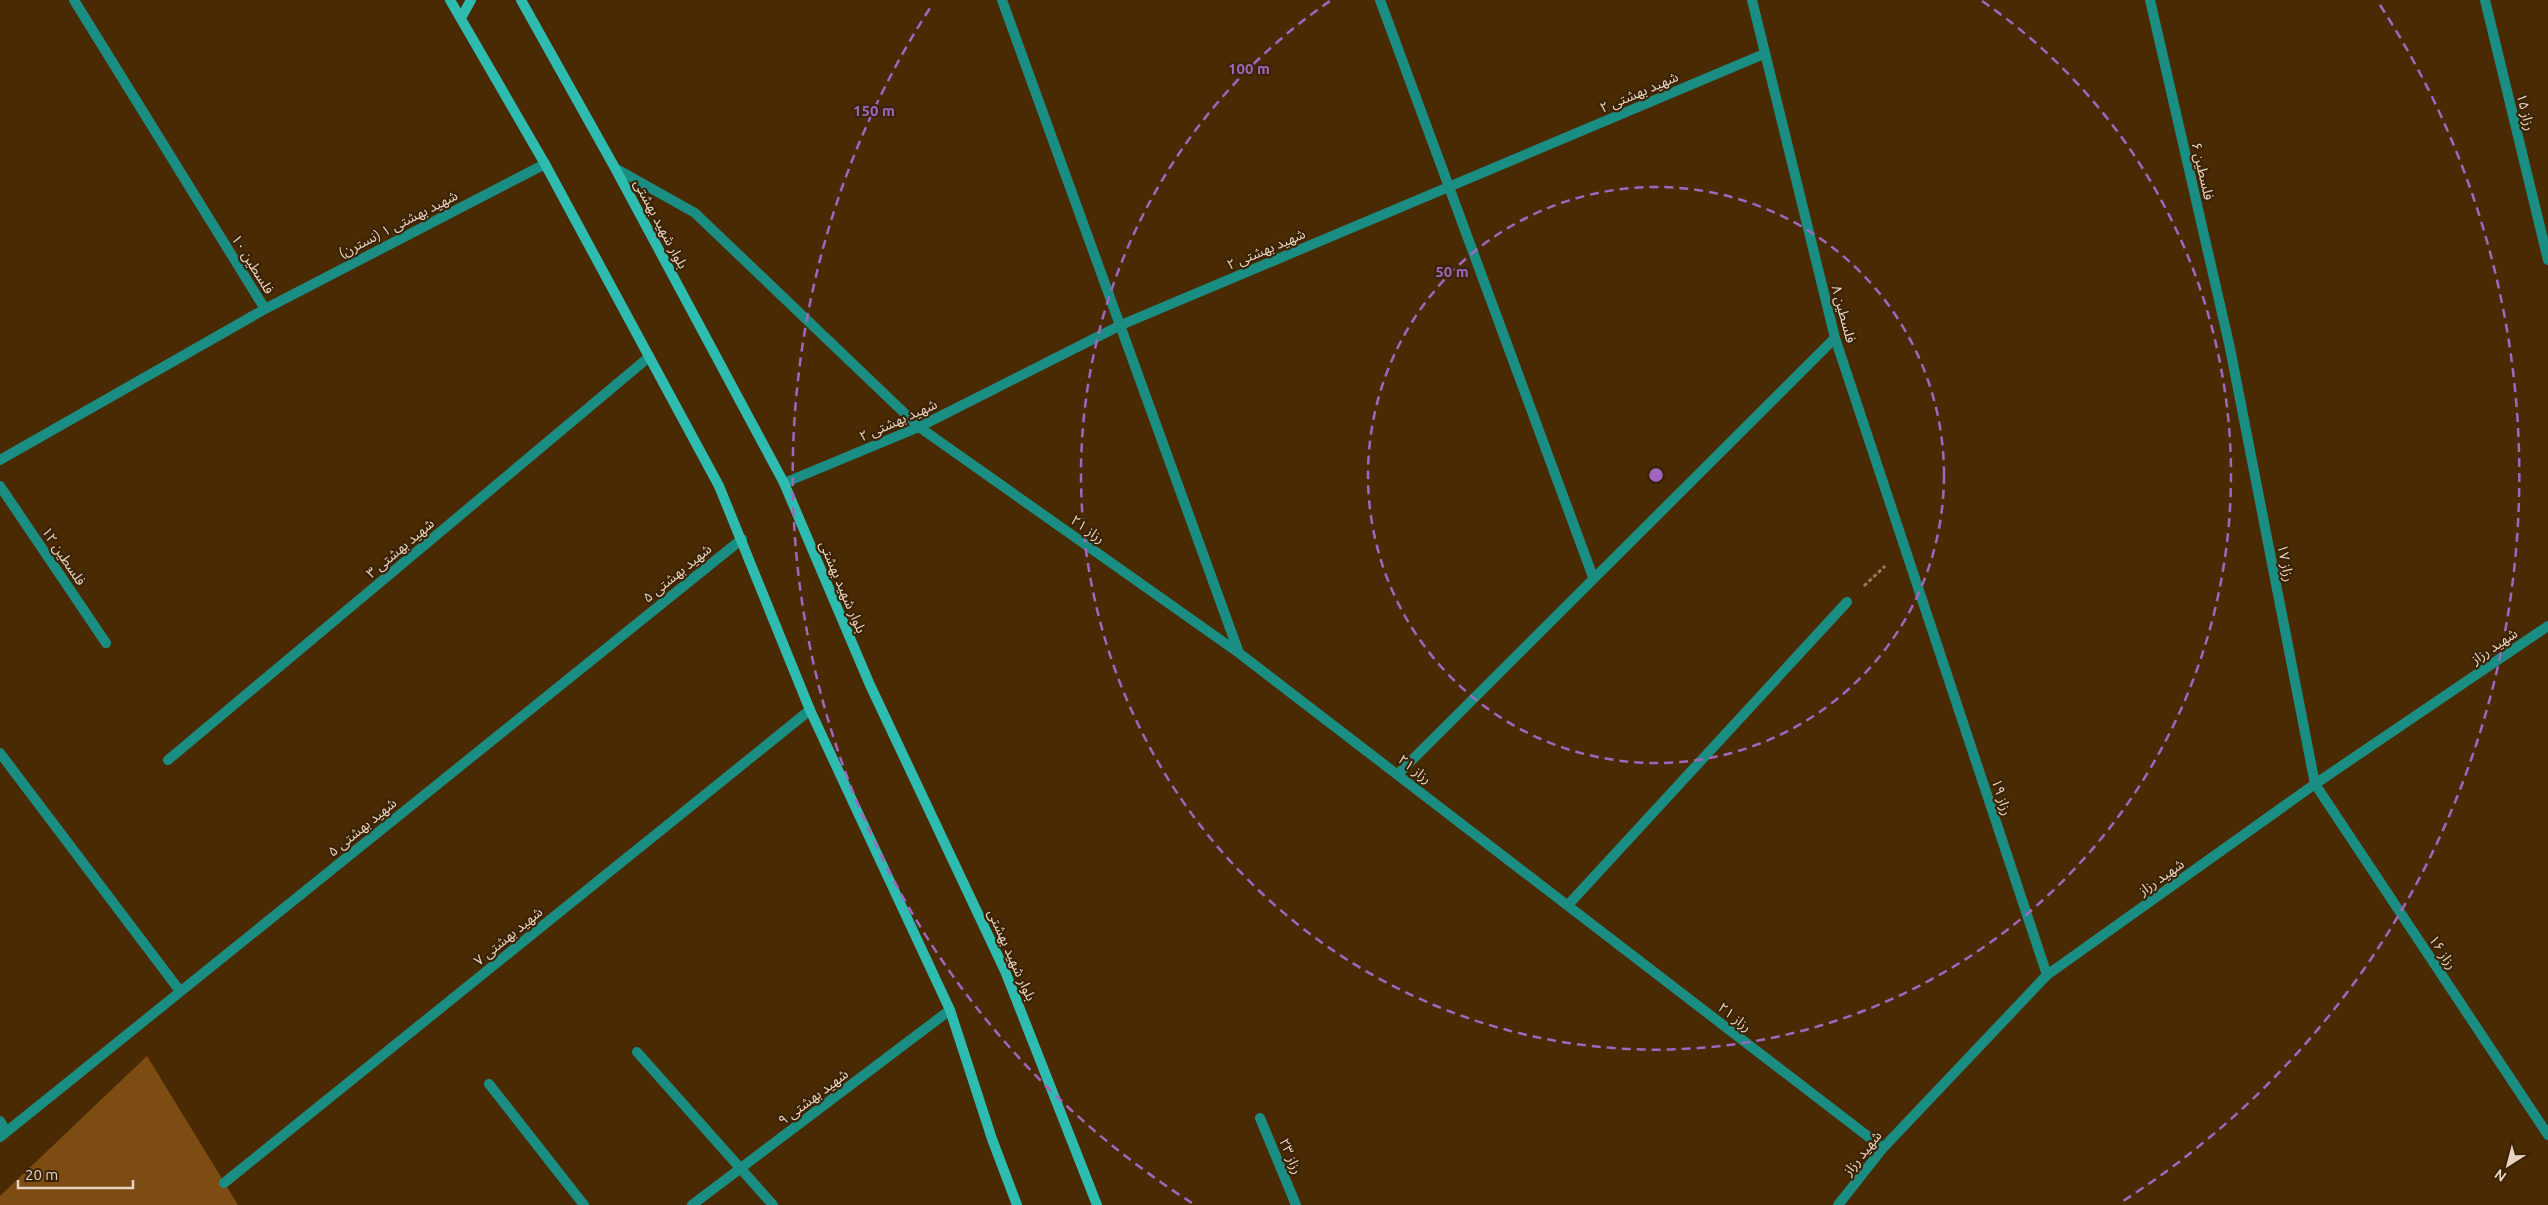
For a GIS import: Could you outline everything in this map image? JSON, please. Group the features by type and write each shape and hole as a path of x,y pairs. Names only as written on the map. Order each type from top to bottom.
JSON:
{"main road":[{"path":"450,0 544,164 718,486 742,539 810,710 950,1010 992,1139 1017,1205"},
{"path":"461,18 471,0"},
{"name":"بلوار شهید بهشتی","path":"521,0 615,168 784,483 870,685 1005,971 1097,1205"}],"street":[{"name":"فلسطین ۱۰","path":"0,460 265,309 74,0"},
{"path":"1002,0 1239,653"},
{"path":"1380,0 1593,577"},
{"name":"فلسطین ۸","path":"1752,0 1835,338 1932,628"},
{"name":"فلسطین ۶","path":"2150,0 2230,348"},
{"name":"رزاز ۱۵","path":"2485,0 2548,260"},
{"name":"شهید بهشتی ۲","path":"784,483 919,427 1120,325 1764,54"},
{"name":"شهید بهشتی ۱ (نسترن)","path":"265,309 544,164"},
{"name":"رزاز ۲۱","path":"615,168 695,213 919,427 1239,653 1883,1148"},
{"path":"1398,774 1593,577 1835,338"},
{"name":"رزاز ۱۷","path":"2230,348 2315,784"},
{"name":"شهید بهشتی ۳","path":"168,760 649,358"},
{"name":"فلسطین ۱۲","path":"0,486 106,643"},
{"name":"شهید بهشتی ۵","path":"3,1134 742,539"},
{"path":"1568,905 1847,602"},
{"name":"شهید رزاز","path":"1838,1205 1883,1148 2047,975 2315,784 2548,626"},
{"name":"رزاز ۱۹","path":"1932,628 2047,975"},
{"name":"شهید بهشتی ۷","path":"224,1183 810,710"},
{"path":"0,753 180,992"},
{"name":"رزاز ۱۶","path":"2315,784 2548,1135"},
{"name":"شهید بهشتی ۹","path":"692,1205 950,1010"},
{"path":"637,1052 773,1205"},
{"path":"489,1084 584,1205"},
{"name":"رزاز ۲۳","path":"1260,1118 1296,1205"},
{"path":"0,1121 3,1134"}],"path":[{"path":"1847,602 1905,546"}],"shaded area":[{"path":"147,1056 238,1205 0,1205 0,1196"}]}
